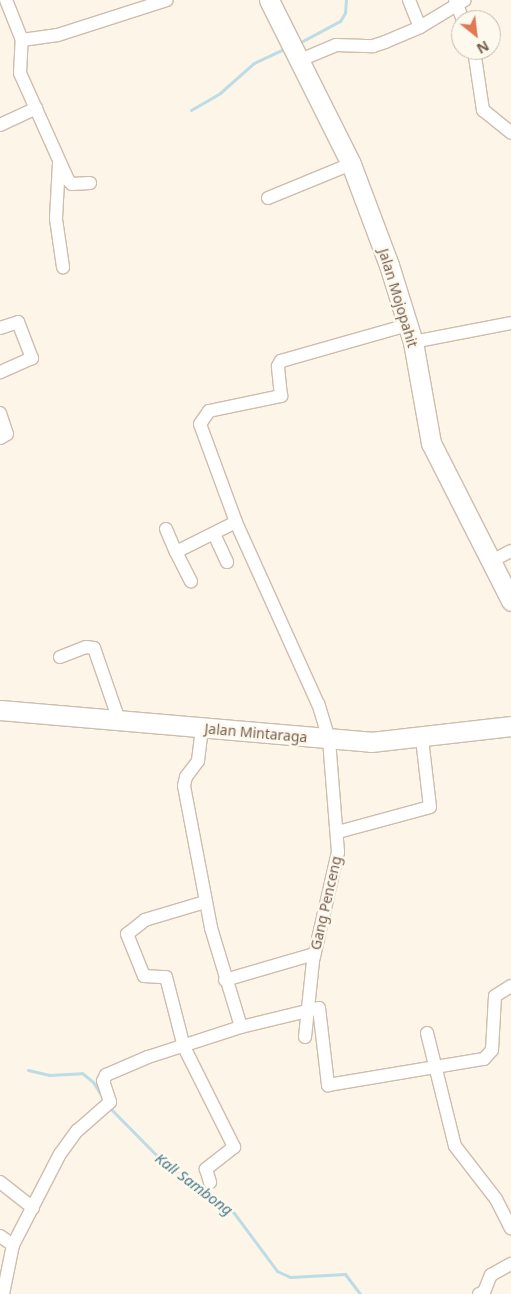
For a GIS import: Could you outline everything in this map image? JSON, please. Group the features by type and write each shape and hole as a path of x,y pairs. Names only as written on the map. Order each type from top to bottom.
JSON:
{"street":[{"path":"6,0 22,40 20,73 59,161 70,183 90,183"},
{"path":"22,40 58,35 167,0"},
{"name":"Jalan Mojopahit","path":"268,0 351,164 389,265 410,334 427,432 511,601"},
{"path":"409,0 420,27"},
{"path":"298,61 326,47 373,46 420,27 459,2"},
{"path":"476,60 483,110 511,133"},
{"path":"0,124 36,108"},
{"path":"59,161 56,219 63,267"},
{"path":"268,198 351,164"},
{"path":"0,328 18,322 32,358 0,372"},
{"path":"410,334 511,323"},
{"name":"Gang Penceng","path":"305,1037 314,954 335,870 338,832 329,739 318,704 236,522 200,424 204,416 242,402 281,396 278,366 280,361 410,334"},
{"path":"0,412 6,434 0,438"},
{"path":"176,552 236,522"},
{"path":"166,529 191,581"},
{"path":"214,534 227,562"},
{"path":"492,561 511,551"},
{"path":"60,658 86,647 94,648 119,720"},
{"name":"Jalan Mintaraga","path":"0,710 371,742 422,738 511,726"},
{"path":"202,728 198,761 184,781 205,902 225,980 241,1027"},
{"path":"338,832 430,807 422,738"},
{"path":"205,902 145,920 127,934 144,976 166,977 184,1047 234,1147 206,1170 210,1182"},
{"path":"225,980 314,954"},
{"path":"3,1294 14,1245 69,1141 107,1106 103,1081 106,1075 148,1057 184,1047 241,1027 319,1008 328,1086 435,1068 488,1056 493,1044 495,996 511,986"},
{"path":"427,1033 455,1146 496,1199 511,1228"},
{"path":"0,1182 33,1208"},
{"path":"0,1236 14,1245"},
{"path":"482,1293 491,1275 511,1264"}],"waterway":[{"path":"297,44 340,21 345,13 346,0"},
{"path":"191,110 220,93 254,63 286,48"},
{"name":"Kali Sambong","path":"28,1070 49,1075 82,1073 93,1082 103,1098"},
{"name":"Kali Sambong","path":"109,1107 166,1165 234,1213 277,1271 290,1277 345,1274 360,1294"}]}
